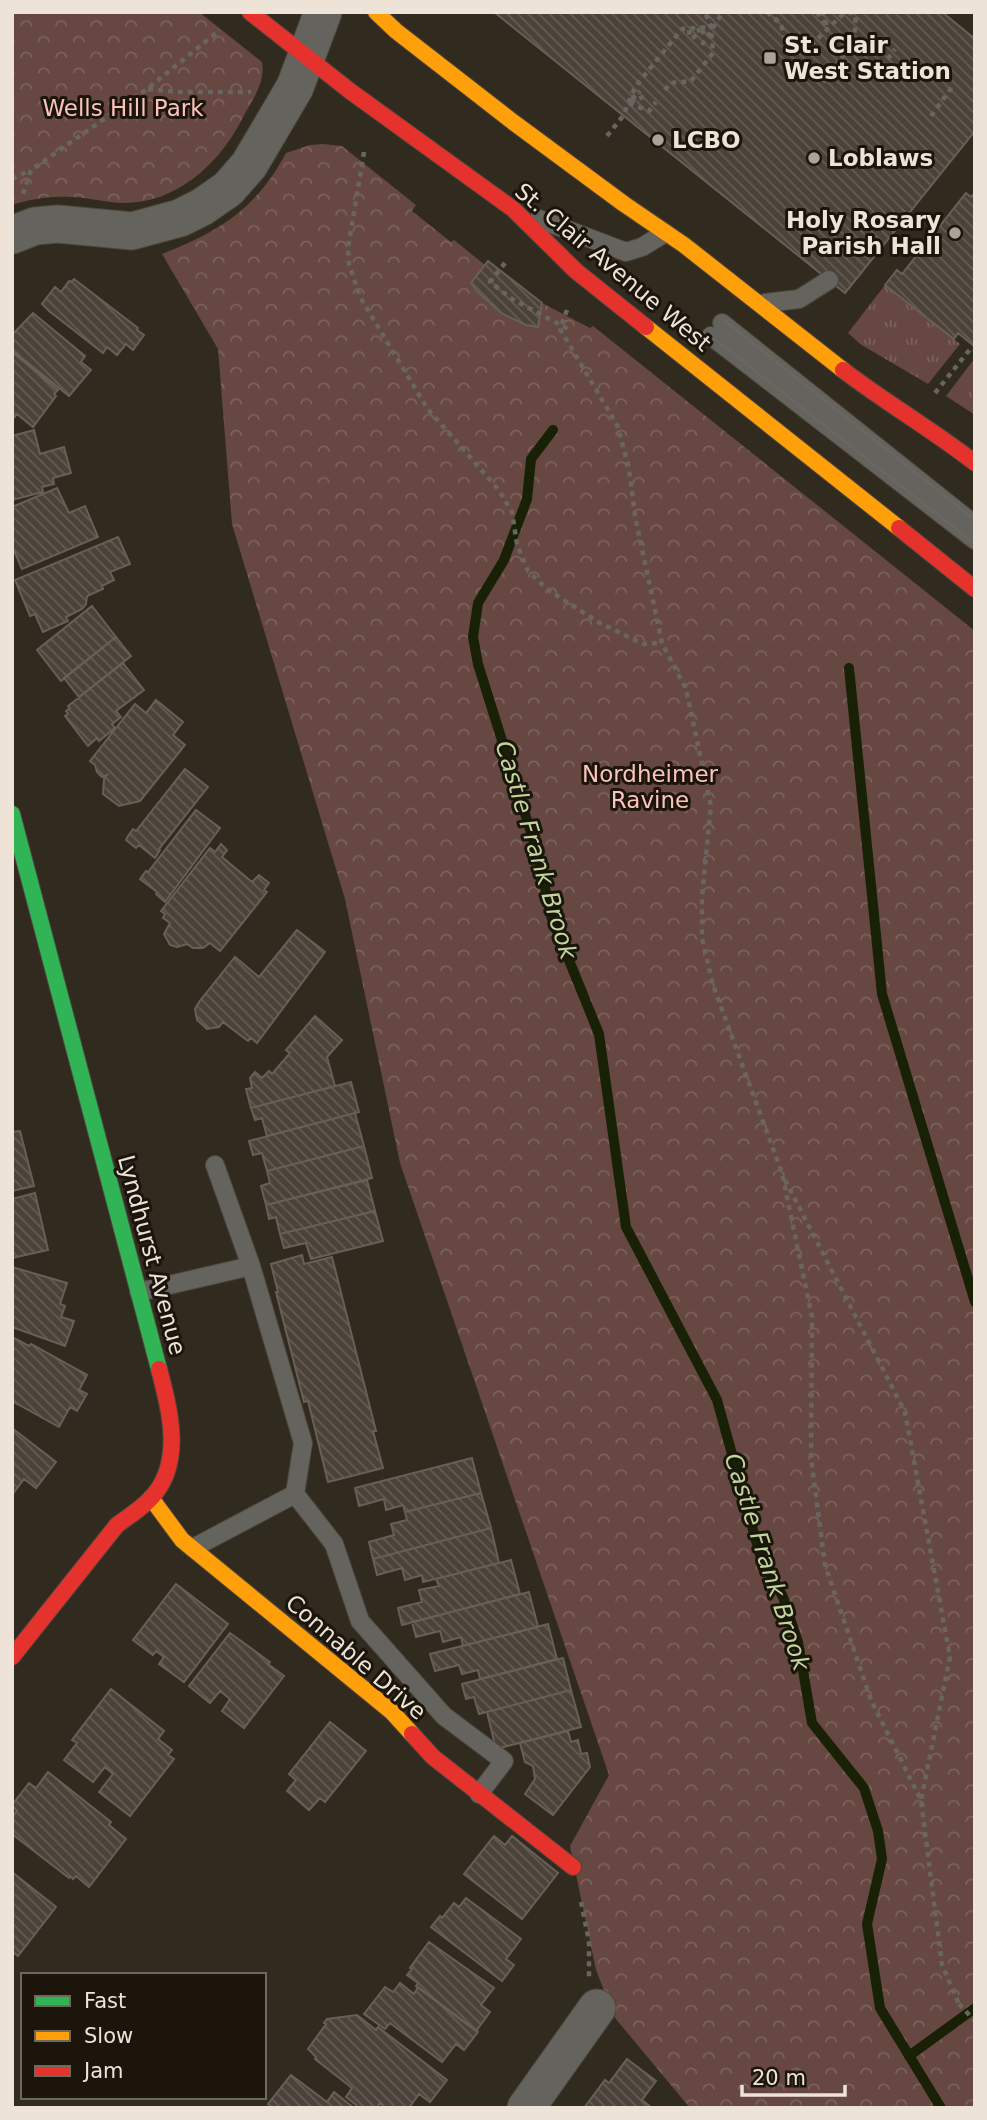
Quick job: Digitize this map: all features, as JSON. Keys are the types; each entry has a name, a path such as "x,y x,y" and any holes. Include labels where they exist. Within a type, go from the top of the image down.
{"main road":[{"name":"St. Clair Avenue West","path":"250,12 351,91 513,209 576,271 975,589"},
{"path":"376,12 396,31 513,122 760,303 866,388 947,441 975,463"},
{"name":"Lyndhurst Avenue","path":"12,814 169,1407 172,1459 166,1481 138,1511 117,1525 12,1657"},
{"name":"Connable Drive","path":"151,1498 182,1540 391,1712 433,1757 573,1867"}],"street":[{"path":"12,235 35,226 58,223 132,231 180,218 228,189 249,165 295,87 323,12"},
{"path":"526,2108 597,2008"}],"lane":[{"path":"513,209 626,252 642,247 665,233"},
{"path":"760,303 799,299 829,280"},
{"path":"975,525 717,329 975,540"},
{"path":"215,1165 251,1266 303,1443 295,1494 334,1544 360,1621 444,1716 504,1761 479,1794"},
{"path":"139,1292 251,1266"},
{"path":"193,1548 295,1494"}],"path":[{"path":"665,90 670,83 691,81 713,53 711,27 705,12"},
{"path":"702,45 723,12"},
{"path":"767,12 781,24 788,51 810,46 841,14 855,12 854,42 823,82"},
{"path":"817,12 827,27 823,12"},
{"path":"12,179 31,170 147,89 226,24"},
{"path":"687,33 711,27"},
{"path":"692,38 711,27"},
{"path":"607,136 623,116 635,86 682,29 711,27"},
{"path":"876,75 895,49"},
{"path":"931,116 952,87"},
{"path":"147,89 176,92 262,92"},
{"path":"629,103 640,91"},
{"path":"629,103 646,96"},
{"path":"629,103 649,111 656,102"},
{"path":"364,152 348,248 349,264 360,297 427,408 498,489 512,512 517,544 528,571 548,590 600,623 642,644 662,643"},
{"path":"22,196 31,170"},
{"path":"506,263 491,282 512,299 570,330"},
{"path":"567,310 560,329 617,425 624,446 635,516 662,643 686,690 711,806 702,896 702,938 713,985 782,1173 905,1412 950,1657 921,1800 942,1965 959,2004 974,2020"},
{"path":"934,395 971,348 975,350"},
{"path":"782,1173 812,1317 811,1458 825,1565 871,1700 921,1800"},
{"path":"573,1867 589,1941 588,1972 597,2008"}],"green space":[{"name":"Wells Hill Park","path":"12,12 199,12 262,62 262,78 232,137 208,166 178,189 143,201 124,203 55,197 12,205"},
{"name":"Nordheimer Ravine","path":"310,145 342,146 416,205 412,211 485,265 477,291 497,309 512,319 538,327 542,303 590,328 593,326 975,631 975,2108 690,2108 615,2018 596,1970 570,1846 609,1775 400,1163 345,899 232,524 218,349 162,254 219,227 249,204 286,153"},
{"path":"885,285 960,344 928,384 860,344 848,333"},
{"path":"975,358 975,415 946,396"}],"building":[{"name":"Loblaws","path":"494,12 942,12 975,39 975,131 845,293"},
{"name":"Holy Rosary Parish Hall","path":"966,193 971,197 975,193 975,347 958,333 954,339 885,285 897,270 902,274"},
{"path":"488,261 542,303 538,327 526,325 501,313 477,291 471,283"},
{"path":"74,279 144,335 133,350 126,344 117,355 107,347 103,353 42,304 55,287 61,292 69,281"},
{"path":"33,313 85,356 81,362 91,370 69,396 12,350 12,335"},
{"path":"12,352 58,390 33,427 17,414 12,420"},
{"path":"34,430 40,454 64,447 71,473 53,478 54,484 42,487 43,492 12,500 12,436"},
{"path":"57,488 69,513 85,506 98,537 22,569 12,546 12,507"},
{"path":"118,537 130,564 110,572 114,580 102,586 103,589 87,596 86,604 66,617 68,621 43,632 35,614 30,616 15,580"},
{"path":"92,606 116,637 61,681 37,650"},
{"path":"116,637 131,656 79,697 64,678"},
{"path":"123,663 144,690 116,711 121,717 112,724 115,728 88,746 65,716 70,708 68,706"},
{"path":"156,700 183,722 173,735 185,745 140,801 119,806 103,794 104,779 107,775 102,777 90,761 135,704 146,713"},
{"path":"185,769 208,787 159,849 155,858 139,845 136,848 126,840"},
{"path":"196,810 220,828 165,902 140,879"},
{"path":"221,844 227,850 222,857 252,882 259,875 269,883 264,890 267,892 220,951 210,943 203,948 193,948 187,944 177,947 170,945 164,934 170,923 163,918 165,914 161,911 210,848 215,852"},
{"path":"297,930 325,952 257,1043 251,1038 248,1041 223,1022 219,1027 207,1029 197,1020 195,1009 199,1002 235,957 259,977"},
{"path":"315,1016 342,1040 327,1057 335,1086 251,1108 246,1089 252,1088 250,1078 255,1072 262,1078 269,1071 272,1074 290,1053 286,1050"},
{"path":"351,1082 359,1112 267,1136 262,1118 255,1120 251,1108"},
{"path":"355,1113 364,1146 267,1171 262,1153 253,1155 249,1141"},
{"path":"20,1131 34,1186 12,1191 12,1132"},
{"path":"364,1146 372,1178 266,1205 261,1186 270,1183 267,1171"},
{"path":"367,1180 375,1211 280,1234 276,1217 269,1219 266,1205"},
{"path":"35,1193 48,1250 12,1258 12,1199"},
{"path":"375,1211 383,1241 311,1259 306,1243 284,1248 280,1234"},
{"path":"302,1255 304,1264 332,1257 383,1468 328,1482 308,1401 304,1402 271,1264"},
{"path":"12,1267 67,1283 60,1304 65,1306 61,1317 74,1321 65,1346 12,1327"},
{"path":"12,1337 29,1346 31,1344 87,1375 79,1390 87,1394 77,1411 70,1407 59,1427 12,1401"},
{"path":"12,1428 56,1462 36,1488 24,1479 12,1495"},
{"path":"472,1458 481,1493 405,1512 403,1505 386,1510 384,1499 359,1506 355,1488"},
{"path":"481,1493 491,1528 373,1559 369,1542 394,1535 391,1524 407,1520 405,1512"},
{"path":"491,1528 499,1563 423,1582 422,1575 405,1580 402,1568 377,1575 373,1559"},
{"path":"511,1560 520,1594 402,1625 398,1608 422,1602 419,1590 439,1586 436,1579"},
{"path":"176,1584 228,1624 184,1682 159,1664 164,1657 156,1651 153,1655 133,1640"},
{"path":"529,1592 538,1627 463,1646 461,1637 443,1642 440,1631 416,1637 412,1622"},
{"path":"548,1624 557,1659 480,1679 478,1670 462,1674 459,1665 435,1671 430,1654"},
{"path":"230,1633 270,1662 268,1664 284,1676 244,1728 222,1711 230,1699 220,1691 210,1703 189,1686"},
{"path":"563,1658 571,1690 479,1714 474,1697 466,1699 462,1684"},
{"path":"111,1689 164,1731 158,1739 172,1750 168,1755 174,1759 130,1816 99,1792 113,1774 105,1767 93,1782 64,1760 77,1743 72,1740"},
{"path":"571,1690 581,1727 496,1749 487,1712"},
{"path":"330,1722 366,1751 325,1802 320,1798 309,1810 287,1791 296,1780 289,1774"},
{"path":"568,1731 571,1742 578,1740 581,1754 587,1753 590,1767 553,1815 525,1794 535,1779 533,1766 525,1762 520,1743"},
{"path":"48,1772 111,1822 109,1825 126,1839 89,1887 76,1876 69,1878 12,1834 12,1817 17,1811 12,1805 29,1783 36,1788"},
{"path":"494,1836 505,1845 512,1836 558,1873 522,1919 464,1874"},
{"path":"12,1872 56,1907 18,1956 12,1951"},
{"path":"466,1898 521,1939 506,1959 514,1965 502,1981 431,1927 454,1903 459,1907"},
{"path":"429,1942 494,1988 481,2005 490,2012 476,2031 416,1986 418,1983 407,1975"},
{"path":"400,1983 414,1994 418,1987 478,2032 464,2050 456,2044 442,2062 390,2023 385,2029 364,2014 385,1987 393,1992"},
{"path":"357,2015 376,2030 378,2027 447,2080 430,2102 419,2094 409,2108 386,2108 380,2103 377,2108 360,2108 346,2097 352,2088 315,2059 308,2049 327,2019"},
{"path":"627,2059 656,2081 642,2100 652,2108 584,2108 605,2080 609,2083"},
{"path":"291,2075 327,2102 334,2092 354,2108 273,2108 268,2104"}],"waterway":[{"name":"Castle Frank Brook","path":"553,430 531,459 527,499 504,560 478,603 473,637 478,664 538,855 551,916 599,1034 626,1227 717,1400 760,1555 783,1597 798,1642 812,1723 864,1788 878,1831 882,1859 867,1924 880,2008 941,2108"},
{"name":"Castle Frank Brook","path":"849,668 882,994 975,1302"},
{"name":"Castle Frank Brook","path":"909,2056 975,2008"}],"tram line":[{"path":"724,320 975,520"},
{"path":"711,336 975,544"}],"traffic: fast":[{"path":"12,814 159,1369"}],"traffic: slow":[{"path":"376,12 396,31 513,122 684,245 843,370"},
{"path":"646,327 899,528"},
{"path":"151,1498 182,1540 392,1712 412,1734"}],"traffic: jam":[{"path":"250,12 350,91 513,209 576,271 646,327"},
{"path":"843,370 975,463"},
{"path":"899,528 975,589"},
{"path":"12,1657 117,1525 147,1502 161,1484 168,1469 172,1436 159,1369"},
{"path":"412,1734 433,1757 573,1867"}],"place":[{"name":"St. Clair West Station","path":"770,58"},
{"name":"LCBO","path":"658,140"},
{"name":"Loblaws","path":"814,158"},
{"name":"Holy Rosary Parish Hall","path":"955,233"}]}
